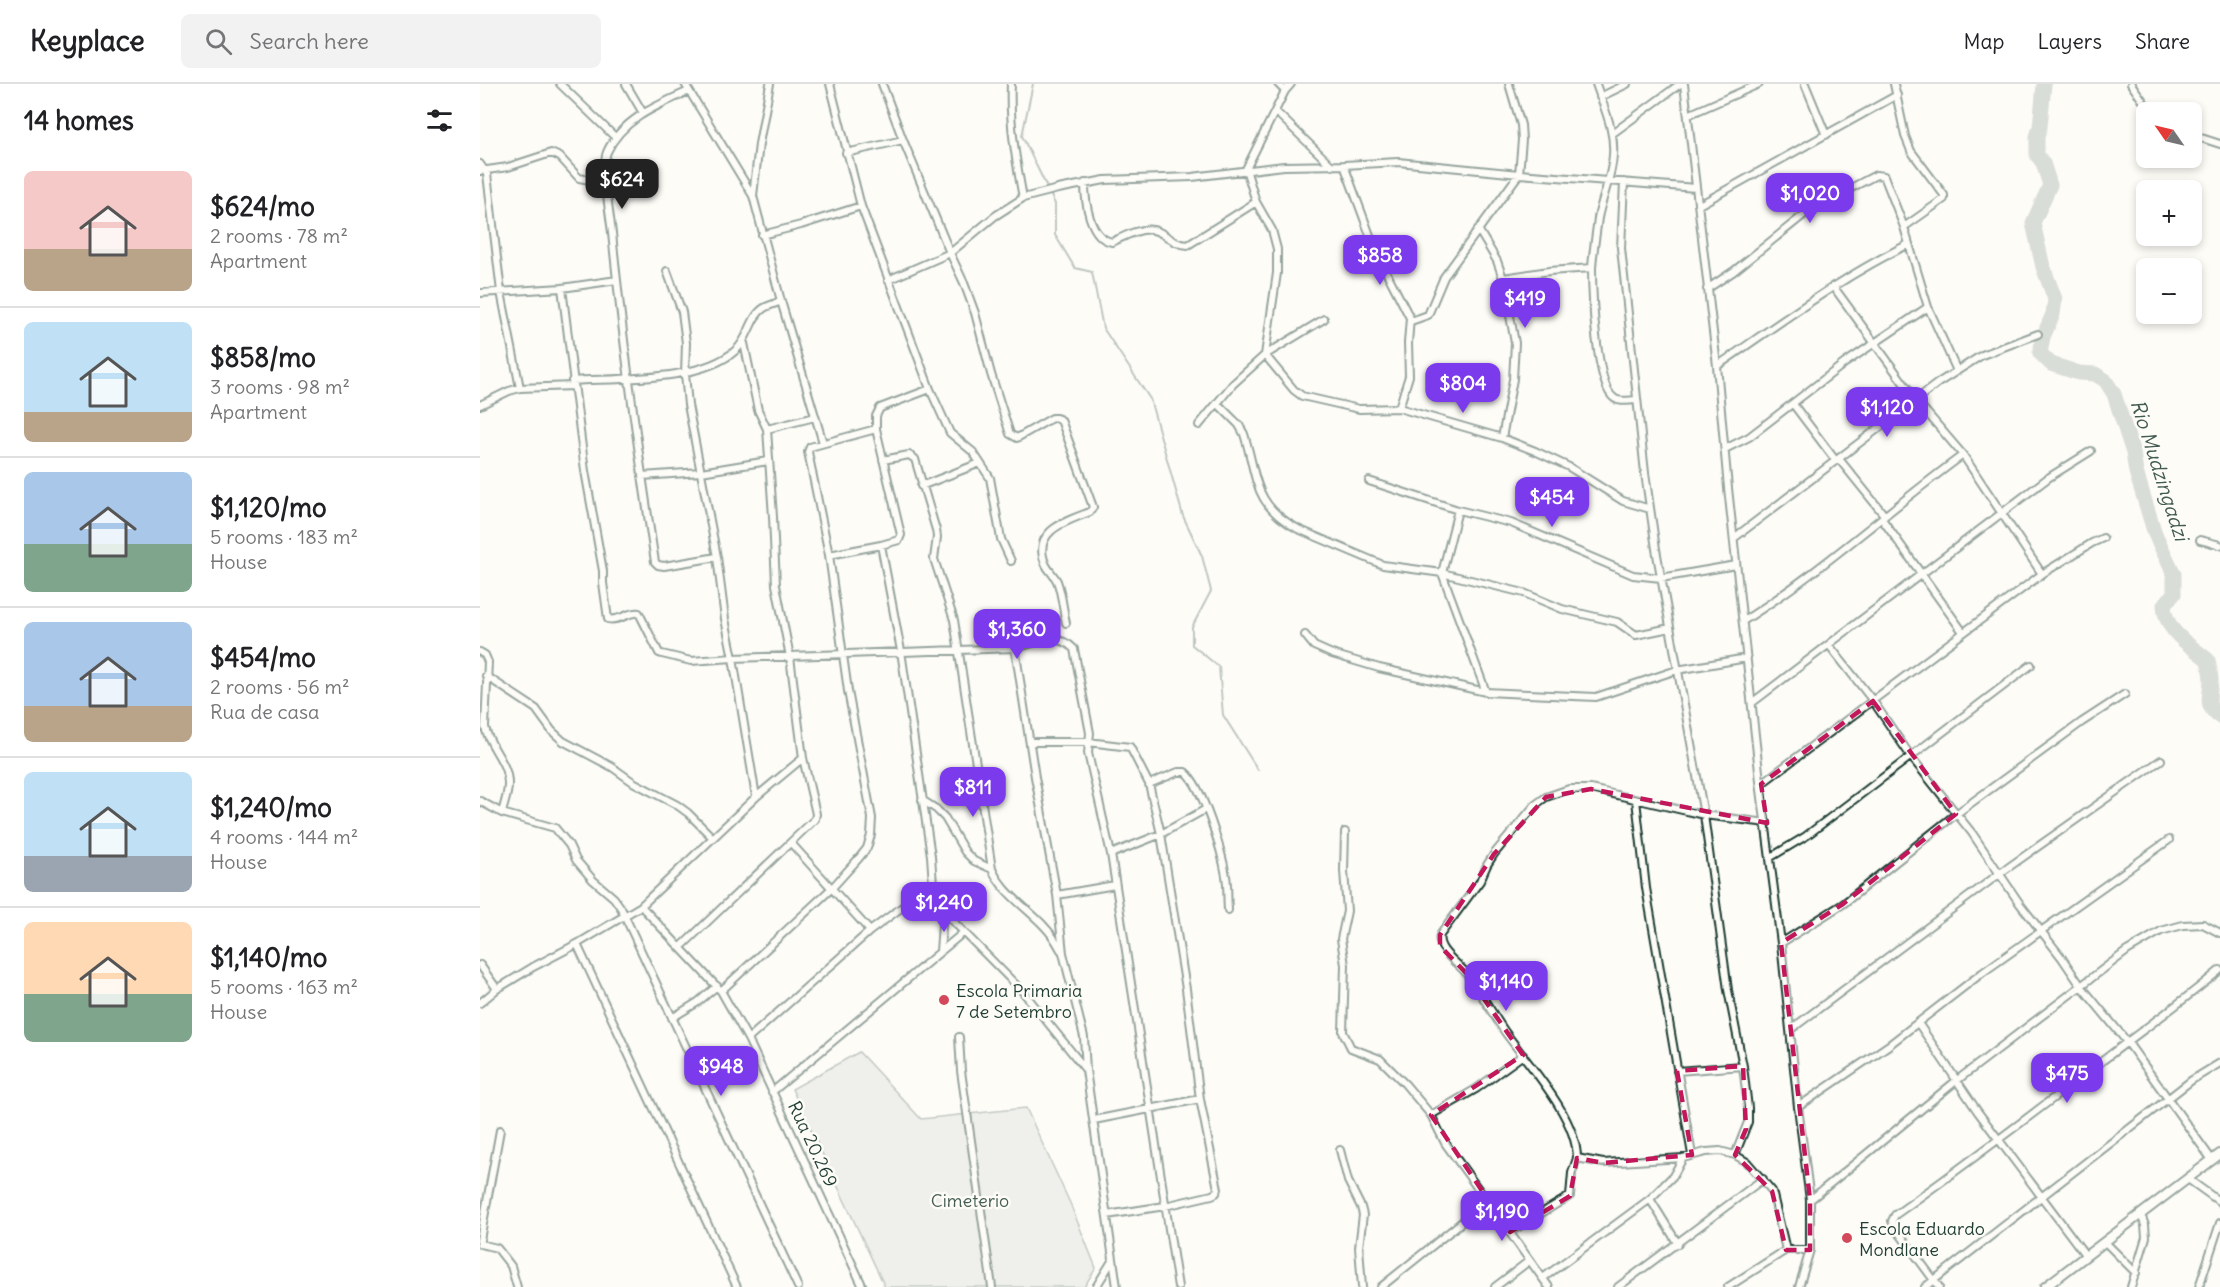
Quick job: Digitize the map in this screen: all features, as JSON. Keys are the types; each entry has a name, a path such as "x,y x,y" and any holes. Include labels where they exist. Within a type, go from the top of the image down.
{"street":[{"path":"560,84 615,137"},
{"path":"626,84 643,113"},
{"path":"685,84 753,196 762,235 823,443"},
{"path":"753,196 759,144 770,84"},
{"path":"830,84 861,206 888,280 930,389 950,433 967,445 981,463 992,484 1001,539 1011,561"},
{"path":"882,84 975,313 1010,434 1017,438 1052,418 1061,420 1093,507 1090,512 1053,528 1042,550 1046,565 1056,580 1066,623"},
{"path":"1011,84 1009,108 1023,198"},
{"path":"1278,84 1285,91"},
{"path":"1291,84 1285,91 1246,170 1256,202 1272,231 1277,249 1277,273 1265,355 1293,390 1302,396 1359,409 1399,408 1502,438 1569,467 1623,501 1650,509"},
{"path":"1411,321 1428,315 1444,277 1519,174 1521,125 1509,84"},
{"path":"1596,84 1613,133 1613,157 1599,217 1592,268 1599,358 1607,391 1612,398 1636,400"},
{"path":"1600,97 1627,84"},
{"path":"1613,133 1682,84 1699,205 1736,564 1810,1200 1810,1250 1799,1287"},
{"path":"1688,116 1759,84"},
{"path":"1805,84 1826,135"},
{"path":"1894,84 1905,136 1911,150 1944,195 1941,203 1904,227"},
{"path":"2131,84 2144,102"},
{"path":"689,91 643,113 615,137 605,159 629,377 655,562 664,566 717,557"},
{"path":"1699,205 1897,95"},
{"path":"1275,111 1332,166"},
{"path":"2202,138 2220,144"},
{"path":"846,153 903,140"},
{"path":"483,170 507,167 550,153 560,157 579,178 607,183"},
{"path":"888,280 950,253 995,216 1023,198 1085,183 1192,177 1246,170 1398,162 1696,188"},
{"path":"480,164 483,170 501,292 520,388"},
{"path":"1344,165 1377,254 1411,321 1408,343 1408,381 1399,408"},
{"path":"1707,289 1734,271 1811,209 1876,175 1884,176 1904,227 1928,307 1957,371"},
{"path":"1624,182 1621,248 1636,400 1650,509 1704,814 1728,990 1743,1066 1748,1122 1735,1155"},
{"path":"1085,183 1085,205 1091,222 1102,237 1112,242 1148,229 1156,230 1175,243 1188,245 1256,202"},
{"path":"762,235 861,206"},
{"path":"1478,229 1497,261 1503,278 1515,343 1502,438"},
{"path":"1717,366 1833,286 1909,244"},
{"path":"1503,278 1549,271 1592,268"},
{"path":"667,271 682,312 686,344 685,374 688,405 717,557 724,619 733,658 756,797"},
{"path":"480,293 562,288 617,280"},
{"path":"1833,286 1916,400 1963,455 2042,574"},
{"path":"562,288 572,383 603,571 608,619 639,613 659,652 691,661 1016,648 1057,638 1068,642 1074,649 1090,733 1088,753 1111,854 1178,1287"},
{"path":"480,405 508,391 520,388 685,374 711,367 744,343 759,313 781,301"},
{"path":"1725,449 1749,437 1875,343 1928,307"},
{"path":"1199,425 1217,403 1265,355 1324,319"},
{"path":"1734,538 1957,371 1982,355 2038,334"},
{"path":"681,947 811,825 816,814 803,758 790,657 776,585 767,429 758,410 744,343"},
{"path":"829,555 899,540 901,535 876,429 876,416 880,408 930,389"},
{"path":"1217,403 1239,425 1244,434 1258,491 1266,505 1285,522 1383,565 1442,573 1524,593 1562,609 1617,622 1636,635 1670,628"},
{"path":"1793,404 1883,518 1963,632"},
{"path":"767,429 815,417"},
{"path":"672,1018 719,988 832,888 867,848 871,835 872,818 850,702 829,555 808,452 810,447 876,429"},
{"path":"1753,702 2048,478 2091,452"},
{"path":"1743,621 1790,590 1963,455"},
{"path":"883,460 912,457 915,459 921,486 936,530 934,559 954,620 992,869 1006,890 1047,928 1063,953"},
{"path":"642,476 701,472 768,461"},
{"path":"921,486 981,463"},
{"path":"1369,481 1458,510 1511,523 1633,575 1661,578 1736,564"},
{"path":"1458,510 1442,573 1486,692"},
{"path":"1761,784 2042,574 2103,538"},
{"path":"2200,540 2220,545"},
{"path":"881,544 901,651 931,856 933,884 943,911 943,931 939,952"},
{"path":"1305,635 1314,646 1332,654 1379,668 1486,692 1596,697 1677,670 1748,658"},
{"path":"1829,645 1873,701 1912,758 1972,833 2081,986 2128,1044 2212,1160"},
{"path":"1016,648 1057,895 1063,953 1084,1037 1086,1070 1117,1287"},
{"path":"480,652 487,658 485,727 487,737 503,765 509,786 502,813"},
{"path":"1771,857 1806,836 1912,758 2031,665"},
{"path":"486,676 536,709 552,731 563,741 677,805 712,837"},
{"path":"1781,943 1843,904 1956,814 2082,722 2125,694"},
{"path":"1030,742 1088,742 1130,747 1149,784 1161,834 1186,989 1200,1099 1218,1189 1212,1195 1165,1206 1107,1215"},
{"path":"480,1003 497,989 641,906 712,837 803,758"},
{"path":"1790,1030 2000,874 2161,760"},
{"path":"1149,784 1178,772 1185,772 1197,788 1223,860 1227,879 1228,910"},
{"path":"1510,1233 1570,1196 1572,1173 1577,1158 1575,1138 1566,1119 1466,973 1440,946 1438,940 1440,935 1480,881 1494,854 1540,800 1569,789 1582,788 1704,814 1767,823"},
{"path":"922,800 945,818 969,857 992,869"},
{"path":"1636,800 1646,888 1692,1155"},
{"path":"480,801 502,813 555,828 569,845 576,860 593,880 614,898 627,916 672,1018 798,1287"},
{"path":"1111,854 1161,834 1206,809"},
{"path":"1345,832 1344,871 1347,902 1341,939 1345,965 1343,1032 1350,1048 1380,1059 1431,1115 1445,1143 1549,1287"},
{"path":"1798,1107 1918,1023 1982,973 2169,840"},
{"path":"791,843 870,931"},
{"path":"748,1039 870,931 933,884"},
{"path":"1057,895 1115,885"},
{"name":"Rua 20.269","path":"641,906 719,988 748,1039 863,1287"},
{"path":"943,911 1024,993 1086,1070"},
{"path":"1810,1200 1956,1081 2127,951 2161,931 2183,925 2203,924 2220,933"},
{"path":"772,1092 964,932"},
{"path":"577,944 737,1287"},
{"path":"480,965 497,989"},
{"path":"1939,1287 1894,1226 1892,1221 1895,1215 1999,1141 2099,1063 2128,1044 2220,970"},
{"path":"1918,1023 1999,1141 2086,1256"},
{"path":"959,1037 961,1071 992,1287"},
{"path":"1431,1115 1476,1089 1523,1055"},
{"path":"1924,1287 2169,1099 2220,1063"},
{"path":"1677,1071 1743,1066"},
{"path":"1094,1120 1200,1099"},
{"path":"500,1130 480,1242 497,1248 511,1266 517,1287"},
{"path":"1340,1150 1348,1181 1362,1207 1359,1247 1362,1287"},
{"path":"1577,1158 1603,1162 1683,1158 1720,1151 1735,1155 1747,1162 1772,1191 1786,1250"},
{"path":"2045,1287 2220,1154"},
{"path":"1542,1278 1650,1199 1673,1176 1683,1158"},
{"path":"1618,1287 1763,1179"},
{"path":"2188,1179 2220,1202"},
{"path":"1650,1199 1678,1244"},
{"path":"1381,1287 1488,1201"},
{"path":"2131,1287 2146,1237 2141,1215"},
{"path":"2199,1287 2220,1222"},
{"path":"2105,1242 2136,1273"},
{"path":"1728,1287 1786,1250 1810,1250"},
{"path":"1096,1287 1112,1261"},
{"path":"1495,1287 1529,1261"}],"highlighted area":[{"path":"1873,701 1956,814 1843,904 1781,943 1810,1200 1810,1250 1786,1250 1772,1191 1735,1155 1746,1129 1743,1066 1677,1071 1692,1155 1603,1163 1577,1158 1570,1196 1510,1232 1431,1115 1523,1055 1466,973 1440,946 1440,935 1494,854 1546,797 1591,789 1767,823 1761,784"}],"green space":[{"name":"Cimeterio","path":"859,1052 921,1119 1026,1108 1070,1203 1096,1268 1084,1287 885,1287 792,1089"}],"waterway":[{"path":"1033,84 1022,136 1055,204 1055,235 1075,268 1092,272 1103,328 1150,399 1183,516 1202,556 1211,591 1192,627 1192,645 1219,667 1223,715 1258,770"},
{"name":"Rio Mudzingadzi","path":"2044,84 2037,155 2043,163 2050,185 2033,223 2043,267 2055,299 2053,314 2043,337 2040,353 2051,364 2079,373 2095,374 2105,380 2114,394 2155,534 2174,574 2174,594 2164,605 2165,614 2180,637 2208,660 2211,678 2210,705 2220,717"}],"place":[{"name":"Escola Primaria 7 de Setembro","path":"944,1000"},
{"name":"Escola Eduardo Mondlane","path":"1847,1238"}]}
